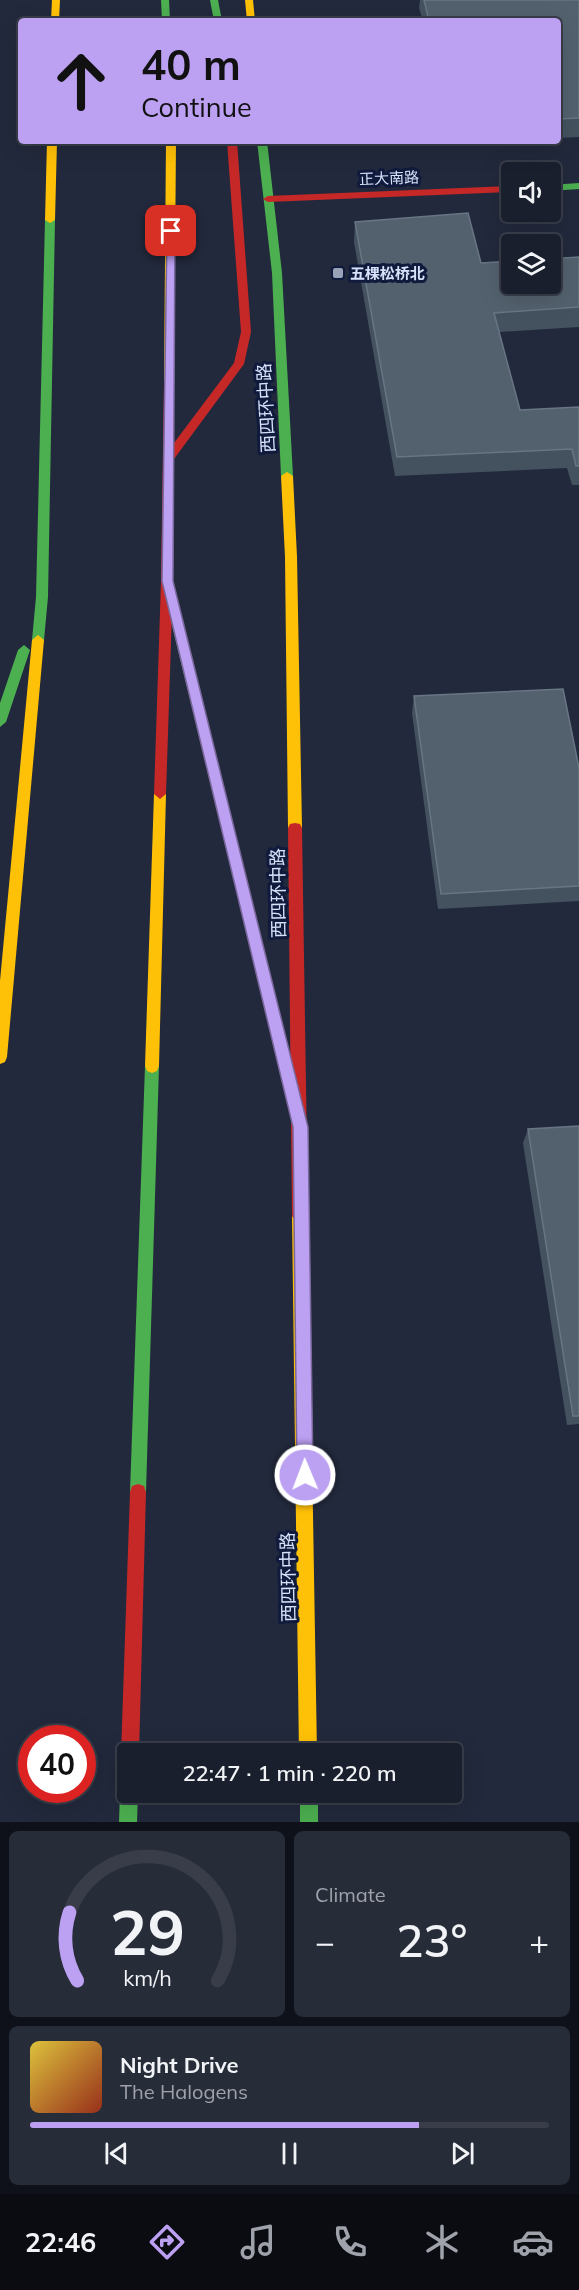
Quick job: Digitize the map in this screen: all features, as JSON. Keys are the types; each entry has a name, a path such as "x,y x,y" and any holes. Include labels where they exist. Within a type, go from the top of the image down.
{"main road":[{"path":"55,18 56,0"},
{"path":"165,0 166,18"},
{"path":"214,0 217,18"},
{"path":"249,0 251,18"},
{"path":"0,1057 42,597 52,144"},
{"path":"130,1743 167,581 171,144"},
{"path":"169,457 239,364 246,332 232,144"},
{"name":"西四环中路","path":"262,144 279,314 291,557 309,1743"},
{"path":"561,187 579,186"},
{"name":"正大南路","path":"268,199 501,189"},
{"path":"167,581 300,1127"},
{"path":"0,722 42,597"},
{"path":"128,1822 129,1803"},
{"path":"309,1803 309,1822"}],"building":[{"path":"424,0 579,0 579,118 561,119 561,18 428,18"},
{"path":"468,213 481,263 501,262 501,294 561,294 561,258 579,257 579,307 494,313 520,410 579,407 579,466 576,466 572,449 397,457 355,222"},
{"path":"563,689 579,768 579,886 441,894 414,696"},
{"path":"579,1126 579,1416 573,1416 528,1129"}],"traffic: fast":[{"path":"165,0 166,18"},
{"path":"214,0 217,18"},
{"path":"262,144 277,273 287,476"},
{"path":"561,187 579,186"},
{"path":"38,640 42,597 50,220"},
{"path":"177,621 301,1127"},
{"path":"0,722 24,650"},
{"path":"138,1492 152,1066"},
{"path":"128,1822 129,1803"},
{"path":"309,1803 309,1822"}],"traffic: slow":[{"path":"55,18 56,0"},
{"path":"249,0 251,18"},
{"path":"50,220 52,144"},
{"path":"169,382 171,144"},
{"path":"287,476 291,557 295,828"},
{"path":"0,1057 38,640"},
{"path":"152,1066 160,794"},
{"path":"300,1216 308,1743"}],"traffic: jam":[{"path":"169,457 239,364 246,332 232,144"},
{"path":"268,199 501,189"},
{"path":"160,794 167,581 169,382"},
{"path":"295,828 300,1216"},
{"path":"130,1743 138,1492"}],"place":[{"name":"五棵松桥北","path":"338,273"}],"route":[{"path":"171,231 167,581 300,1127 305,1475"}]}
